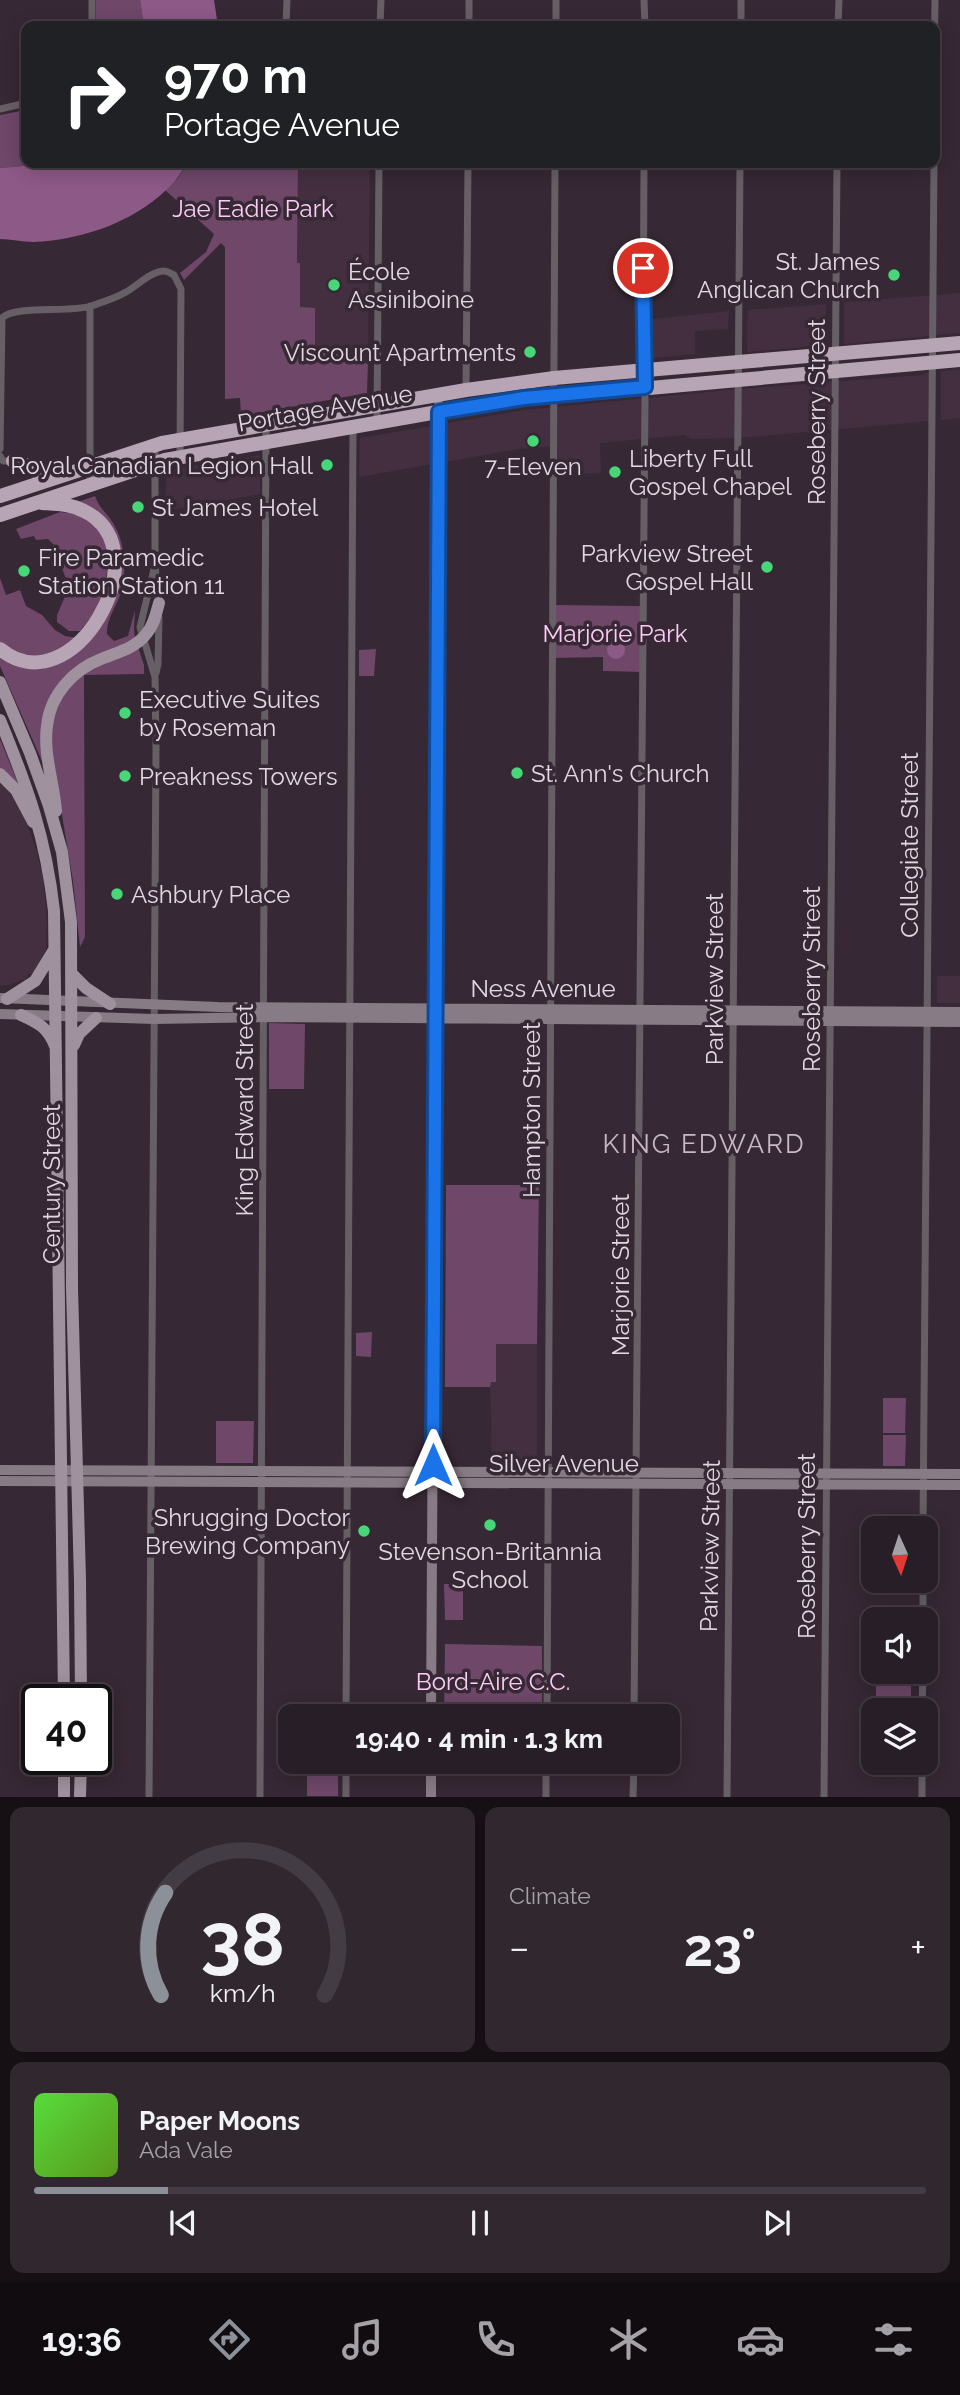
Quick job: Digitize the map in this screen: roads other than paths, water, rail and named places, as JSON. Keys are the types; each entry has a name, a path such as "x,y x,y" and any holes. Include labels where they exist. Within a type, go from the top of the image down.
{"highway":[{"name":"Portage Avenue","path":"0,496 155,444 466,390 554,378 960,343"},
{"name":"Portage Avenue","path":"0,515 180,456 494,402 960,360"},
{"path":"6,458 32,467 46,481"},
{"path":"6,458 20,474 18,490"},
{"path":"0,649 14,659 30,662 47,660 64,653 94,627 110,594 114,574 113,551 108,535 99,522 76,507 37,503"}],"main road":[{"path":"58,836 46,736 52,706 61,689 77,672 97,660 129,648 142,639 153,622 159,603"},
{"name":"Century Street","path":"0,682 30,753 58,836 69,890 73,975 72,1288 81,1684"},
{"name":"Century Street","path":"0,720 25,780 43,841 50,877 56,947 64,1684"},
{"path":"0,774 16,790 43,841"},
{"path":"3,999 35,981 56,947"},
{"path":"73,975 86,988 110,1004"},
{"path":"21,1016 42,1025 50,1033 57,1052"},
{"path":"73,1048 79,1034 96,1018"},
{"path":"64,1775 64,1797"},
{"path":"80,1775 80,1797"}],"street":[{"path":"92,0 92,21"},
{"path":"286,0 286,21"},
{"path":"380,21 381,0"},
{"path":"469,0 469,21"},
{"path":"556,0 556,21"},
{"path":"645,0 645,21"},
{"path":"741,0 741,21"},
{"path":"838,21 839,0"},
{"path":"935,0 935,21"},
{"path":"0,109 21,104"},
{"path":"377,422 379,168"},
{"path":"466,390 468,168"},
{"name":"Hampton Street","path":"547,1704 555,168"},
{"name":"Marjorie Street","path":"634,1704 645,387 644,168"},
{"name":"Parkview Street","path":"727,1797 740,168"},
{"name":"Roseberry Street","path":"824,1797 837,168"},
{"name":"Collegiate Street","path":"923,1516 934,168"},
{"path":"0,449 2,318 15,311 58,311 90,306 125,293 160,272 170,272 178,279 181,289 180,456"},
{"path":"90,306 90,484"},
{"path":"431,1704 439,395"},
{"name":"King Edward Street","path":"260,1797 266,425"},
{"path":"346,1704 353,426"},
{"path":"149,1797 155,677 158,664 159,603 155,565 155,444"},
{"path":"155,565 140,620 142,639 155,677"},
{"name":"Ness Avenue","path":"3,999 264,1012 928,1017 960,1022"},
{"name":"Ness Avenue","path":"0,1014 154,1019 264,1012"},
{"name":"Ness Avenue","path":"928,1017 960,1012"},
{"name":"Silver Avenue","path":"0,1470 61,1476"},
{"name":"Silver Avenue","path":"0,1481 151,1471 348,1478 924,1479 960,1474"},
{"name":"Silver Avenue","path":"77,1476 151,1483 261,1477"},
{"name":"Silver Avenue","path":"924,1479 960,1485"},
{"path":"346,1774 346,1797"},
{"path":"431,1774 431,1797"},
{"path":"546,1797 547,1774"},
{"path":"633,1797 634,1774"},
{"path":"922,1775 922,1797"}],"place":[{"name":"St. James Anglican Church","path":"894,275"},
{"name":"École Assiniboine","path":"334,285"},
{"name":"Viscount Apartments","path":"530,352"},
{"name":"7-Eleven","path":"533,441"},
{"name":"Royal Canadian Legion Hall","path":"327,465"},
{"name":"Liberty Full Gospel Chapel","path":"615,472"},
{"name":"St James Hotel","path":"138,507"},
{"name":"Parkview Street Gospel Hall","path":"767,567"},
{"name":"Fire Paramedic Station Station 11","path":"24,571"},
{"name":"Executive Suites by Roseman","path":"125,713"},
{"name":"St. Ann's Church","path":"517,773"},
{"name":"Preakness Towers","path":"125,776"},
{"name":"Ashbury Place","path":"117,894"},
{"name":"Stevenson-Britannia School","path":"490,1525"},
{"name":"Shrugging Doctor Brewing Company","path":"364,1531"}],"district":[{"name":"KING EDWARD","path":"704,1144"}],"park label":[{"name":"Jae Eadie Park","path":"253,208"},
{"name":"Marjorie Park","path":"615,633"},
{"name":"Bord-Aire C.C.","path":"493,1681"}]}
